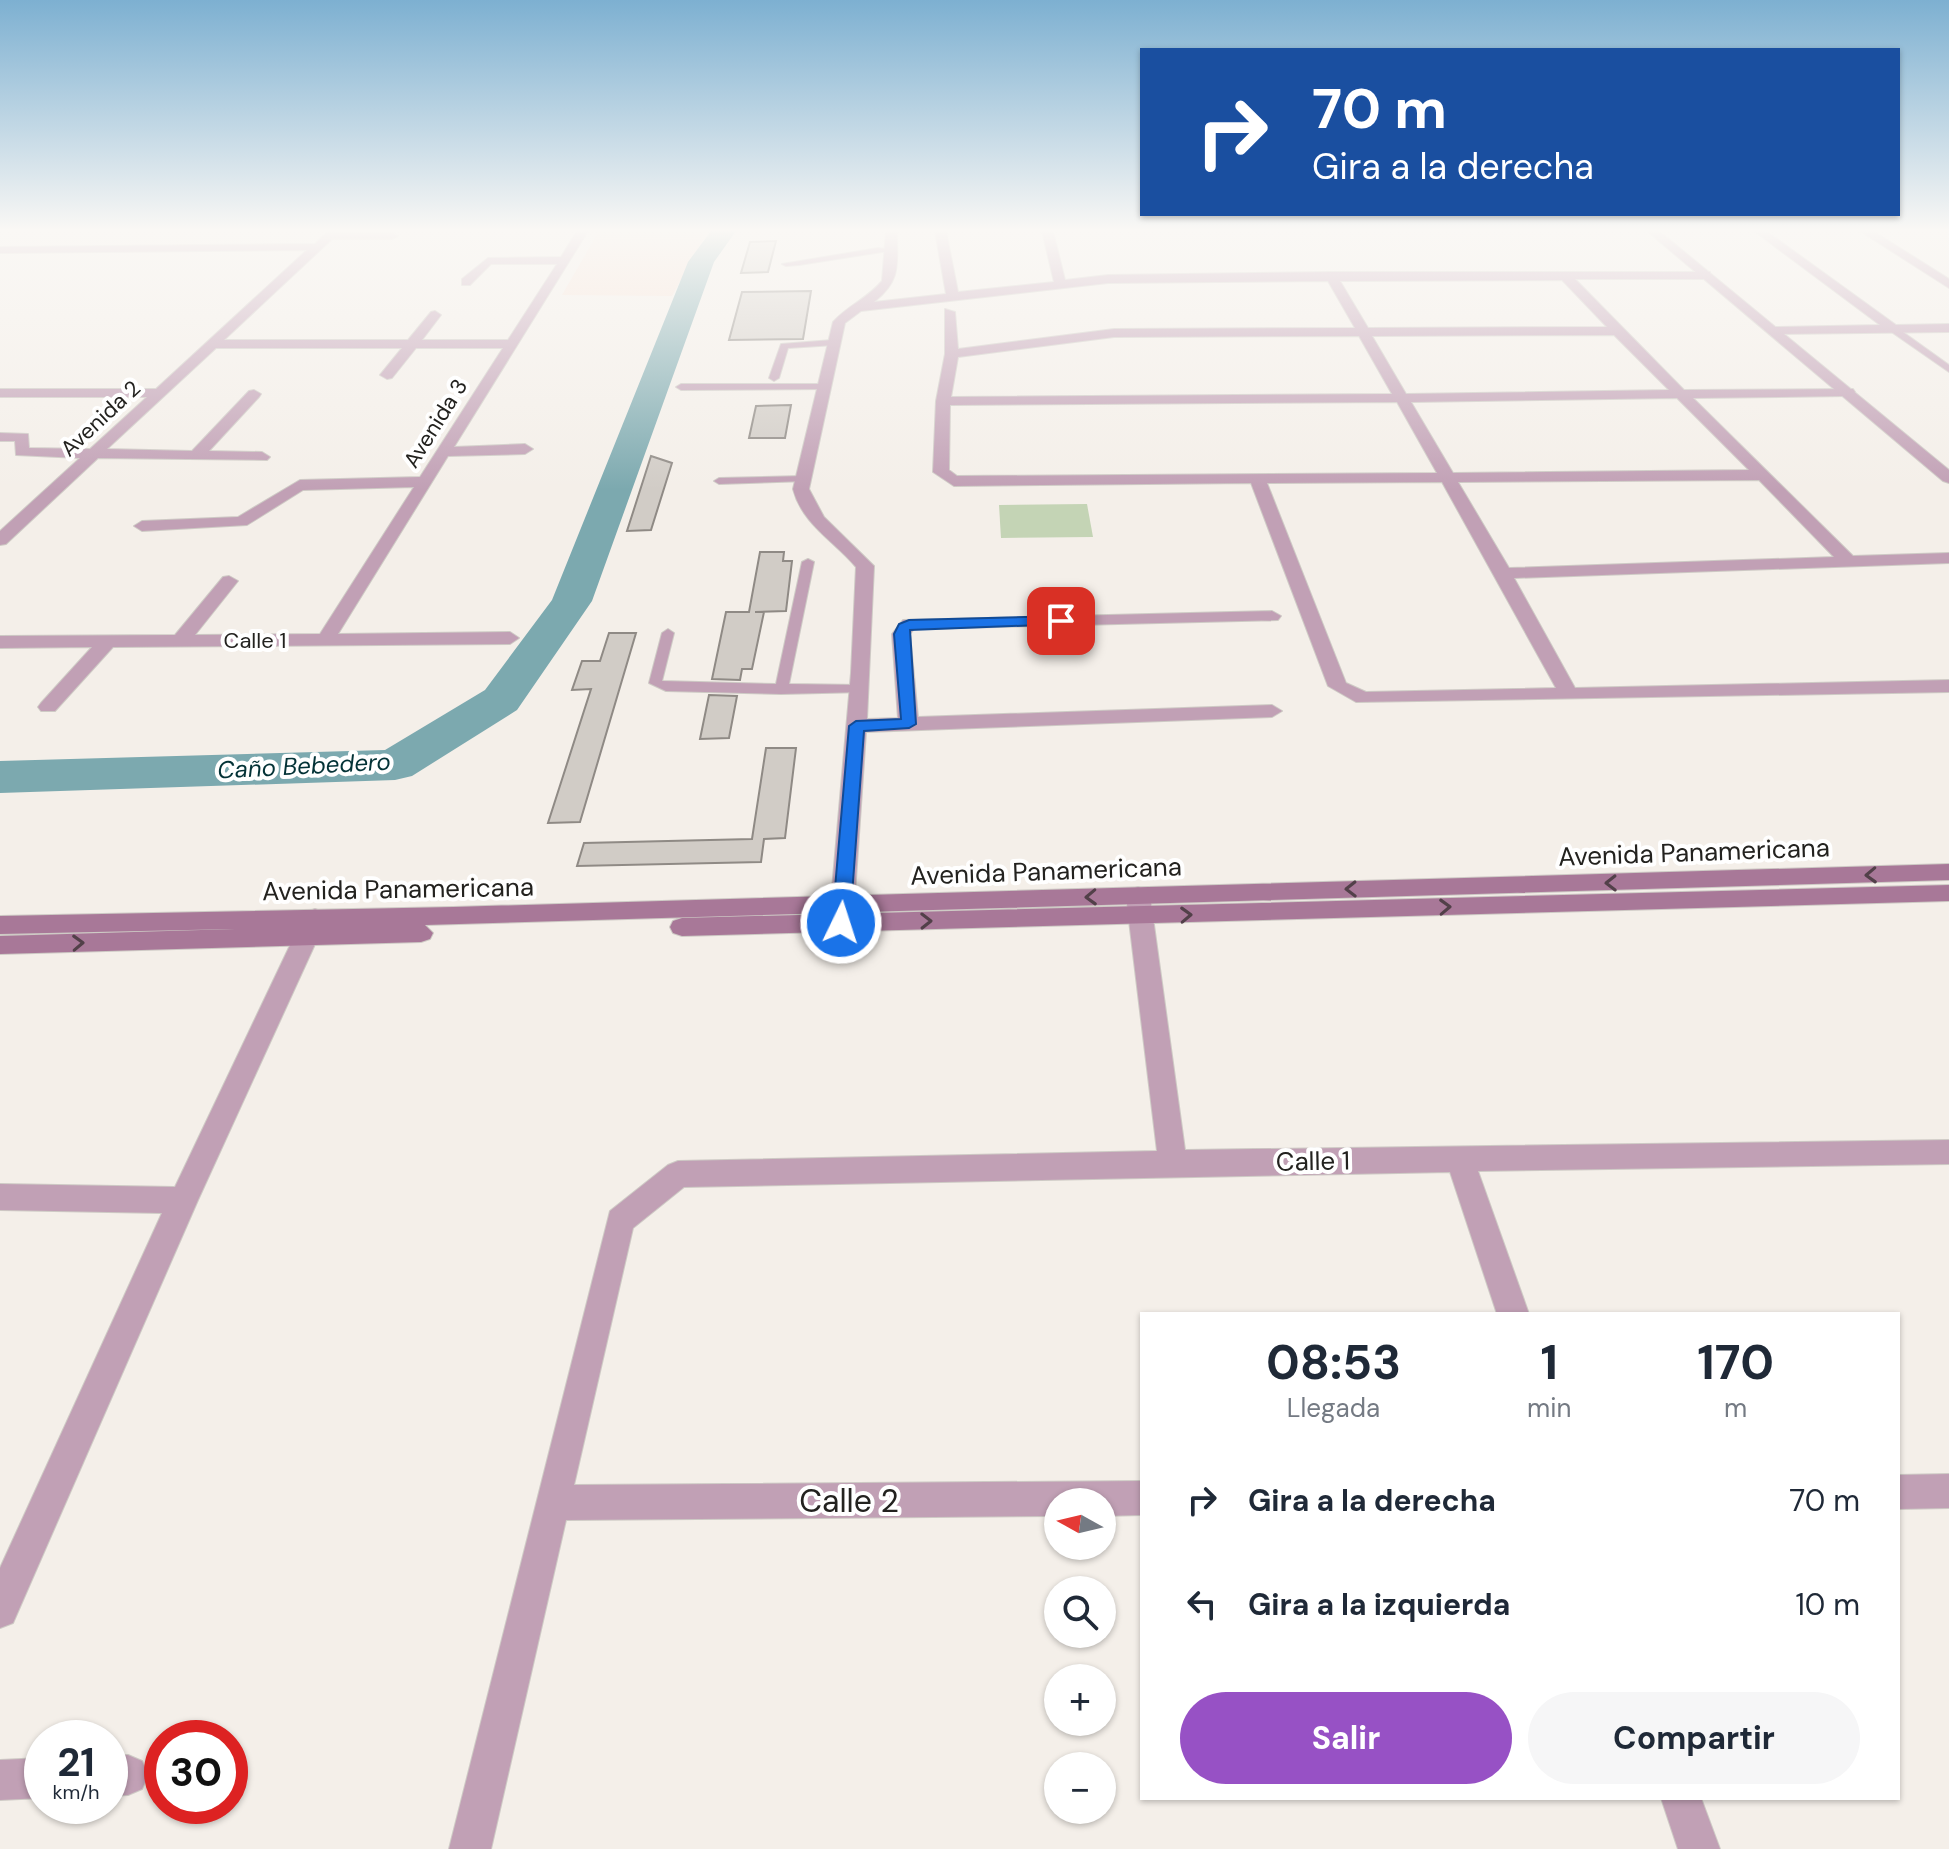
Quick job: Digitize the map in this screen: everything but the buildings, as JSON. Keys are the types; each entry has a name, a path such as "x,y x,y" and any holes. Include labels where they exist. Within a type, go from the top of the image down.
{"main road":[{"name":"Avenida Panamericana","path":"1138,906 1949,872"},
{"name":"Avenida Panamericana","path":"0,925 310,927 1138,906 1949,893"},
{"name":"Avenida Panamericana","path":"0,945 310,927"}],"street":[{"name":"Avenida 2","path":"0,540 243,317"},
{"path":"387,375 433,317"},
{"name":"Avenida 3","path":"325,640 527,317"},
{"path":"841,914 859,689 865,566 850,548 810,514 802,500 803,479 832,343 844,317"},
{"path":"949,317 952,354 943,401 941,472 954,481 1765,475"},
{"path":"1354,317 1503,573 1569,694"},
{"path":"1603,317 1849,562"},
{"path":"1758,317 1949,478"},
{"path":"1877,317 1893,329"},
{"path":"1775,331 1949,328"},
{"path":"952,354 1114,333 1616,331"},
{"path":"215,344 510,344"},
{"path":"943,401 1848,392"},
{"path":"0,393 159,393"},
{"path":"196,456 254,394"},
{"path":"0,437 23,437 21,452 262,457"},
{"path":"443,452 525,449"},
{"path":"1258,481 1338,686 1363,698 1949,686"},
{"path":"142,526 241,522 254,517 300,485 424,482"},
{"path":"1503,573 1949,558"},
{"path":"180,641 229,581"},
{"path":"909,724 901,634 909,624 1272,616"},
{"name":"Calle 1","path":"0,642 510,638"},
{"path":"48,707 108,641"},
{"path":"856,726 1272,711"},
{"path":"1138,906 1173,1163"},
{"path":"0,1610 183,1200 310,927"},
{"name":"Calle 1","path":"555,1503 620,1221 678,1174 1173,1163 1949,1152"},
{"path":"1460,1159 1512,1312"},
{"path":"0,1197 183,1200"},
{"path":"1900,1492 1949,1491"},
{"name":"Calle 2","path":"555,1503 1140,1498"},
{"path":"470,1849 555,1503"},
{"path":"0,1780 24,1779"},
{"path":"1682,1800 1699,1849"}],"lane":[{"path":"1893,329 1949,369"},
{"path":"774,378 784,346 832,343"},
{"path":"681,387 823,387"},
{"path":"719,481 803,479"},
{"path":"781,690 808,562"},
{"path":"668,633 655,683 666,687 859,689"}],"green space":[{"path":"1087,504 1093,537 1001,538 999,505"}],"waterway":[{"name":"Caño Bebedero","path":"0,777 395,765 501,700 572,601 680,317"}],"route":[{"path":"841,923 856,726 909,724 901,634 904,627 909,624 1061,621"}]}
